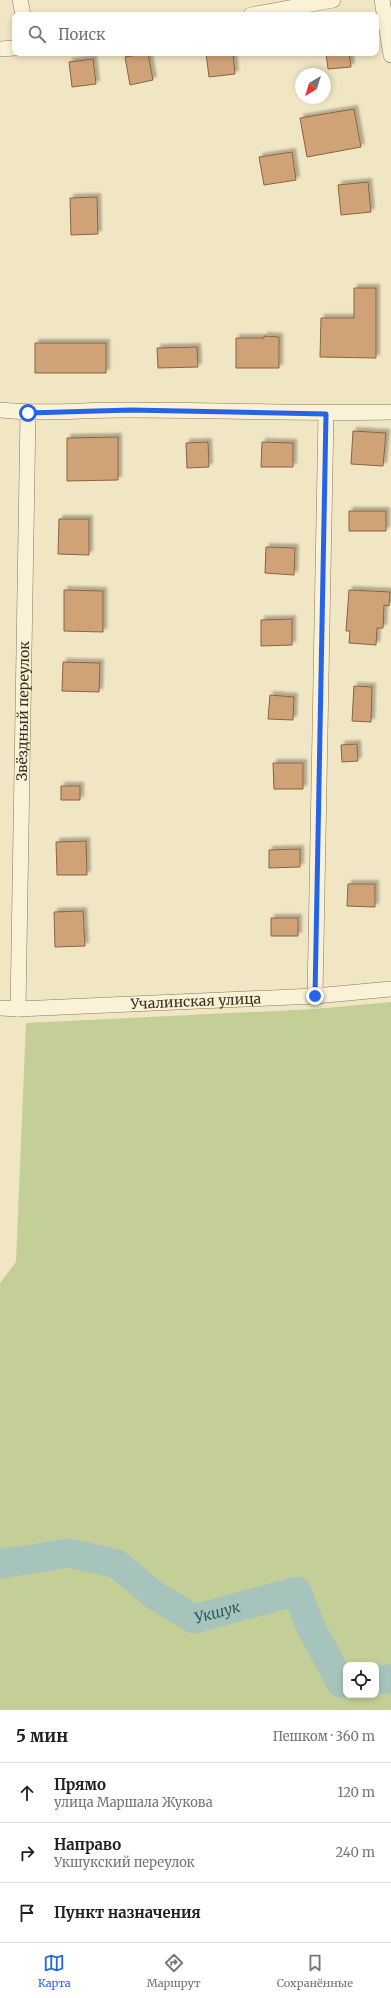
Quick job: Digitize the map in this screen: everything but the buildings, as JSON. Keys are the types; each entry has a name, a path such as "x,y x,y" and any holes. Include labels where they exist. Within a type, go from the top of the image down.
{"street":[{"path":"20,0 22,12"},
{"path":"267,12 333,0"},
{"path":"382,0 391,55"},
{"path":"0,49 12,48"},
{"path":"0,410 28,413 131,410 326,414 391,412"},
{"name":"Звёздный переулок","path":"18,1009 28,413"},
{"path":"315,996 326,414"},
{"name":"Учалинская улица","path":"0,1008 18,1009 315,996 391,989"}],"green space":[{"path":"391,1002 391,1710 0,1710 0,1283 16,1262 26,1023 315,1009"}],"waterway":[{"name":"Укшук","path":"0,1564 69,1553 117,1564 154,1595 194,1619 297,1591 310,1626 341,1683 343,1683"},
{"name":"Укшук","path":"379,1680 391,1679"}],"route":[{"path":"28,413 131,410 326,414 315,996"}]}
